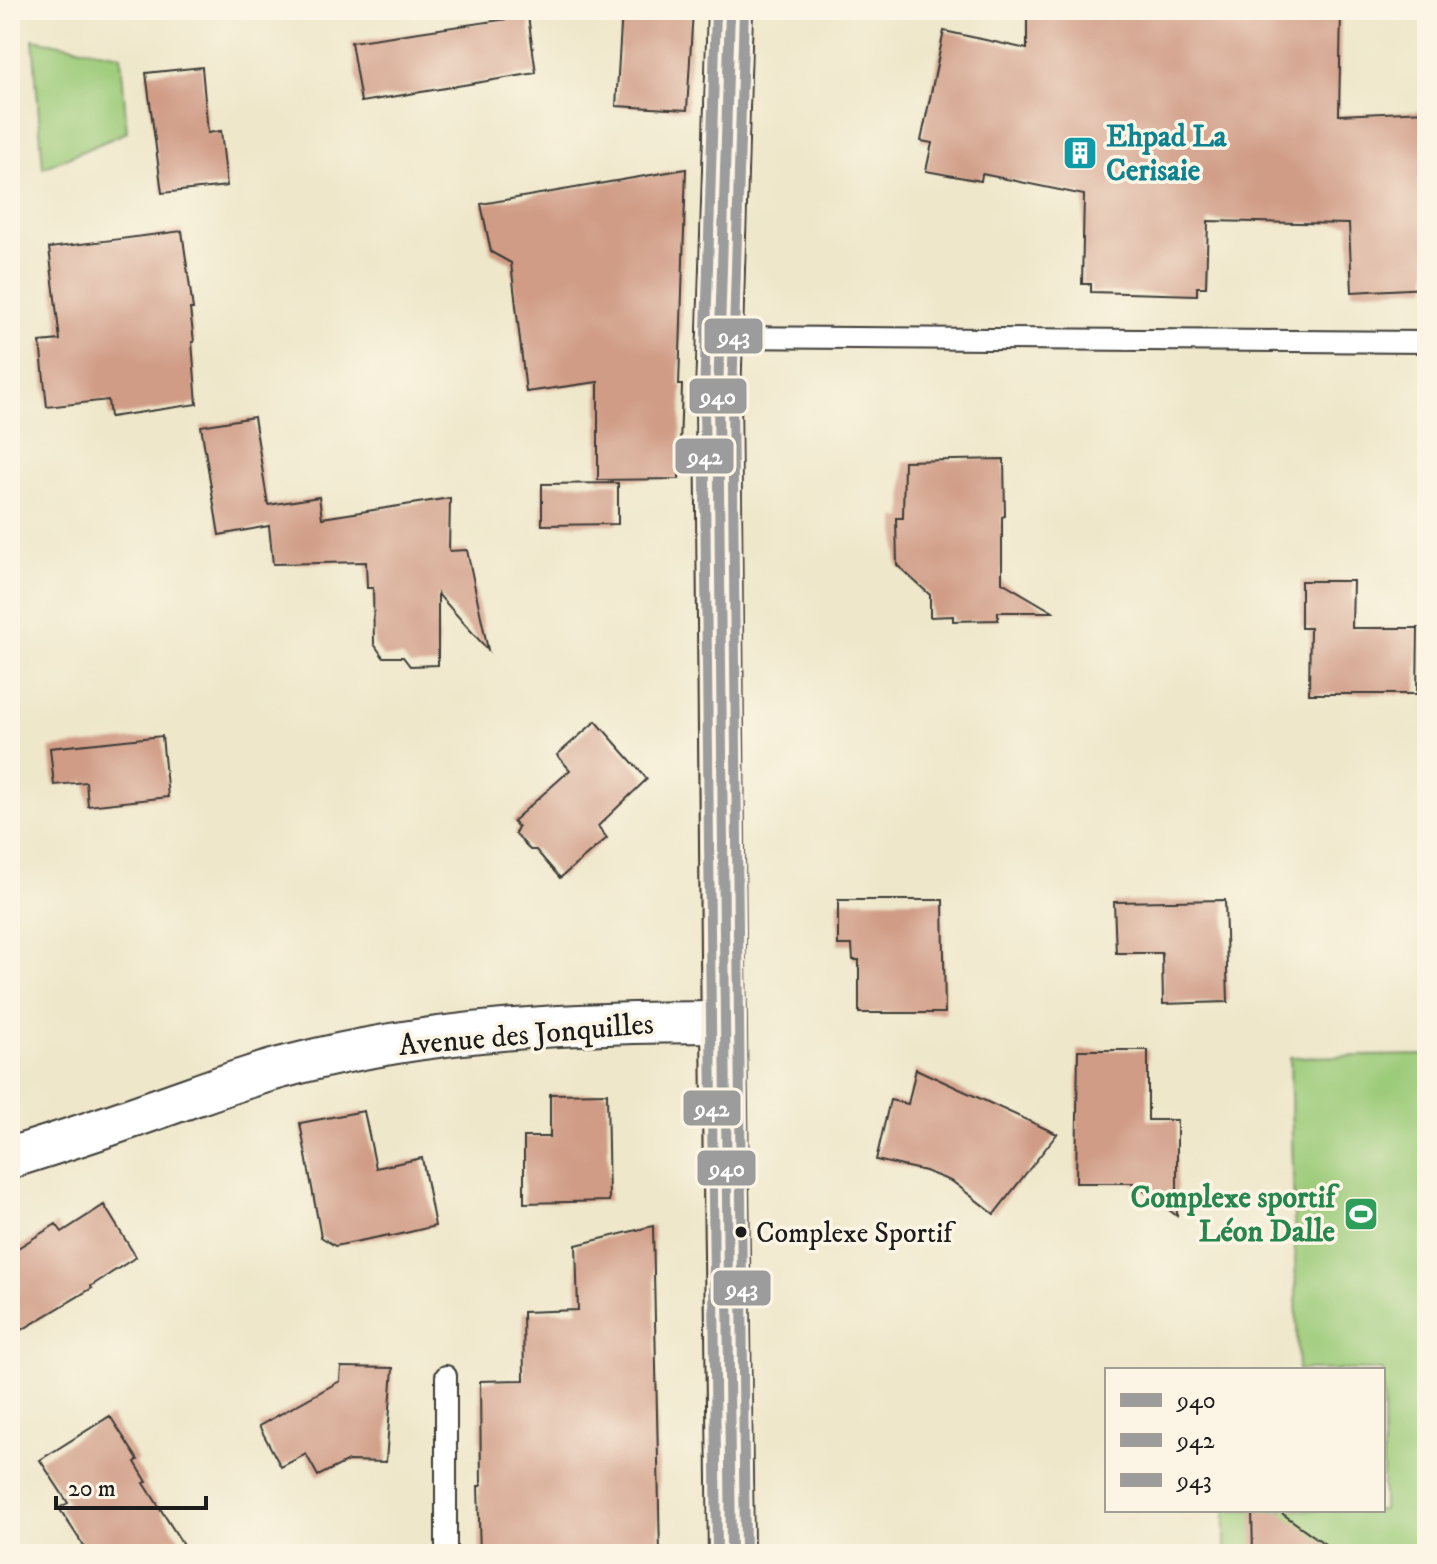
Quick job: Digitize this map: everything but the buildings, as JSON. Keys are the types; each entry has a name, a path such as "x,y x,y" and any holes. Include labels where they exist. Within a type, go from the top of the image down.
{"street":[{"path":"730,10 718,337 731,1554"},
{"name":"Avenue des Jonquilles","path":"10,1158 251,1076 381,1045 542,1026 724,1022"}],"lane":[{"path":"718,337 1427,342"},
{"path":"446,1376 446,1554"}],"green space":[{"path":"33,39 121,55 127,132 43,168"},
{"name":"Complexe sportif Léon Dalle","path":"1427,1055 1427,1554 1225,1554 1225,1512 1385,1512 1385,1368 1298,1368 1290,1057"}],"transit line":[{"name":"942","path":"716,10 704,397 717,1554"},
{"name":"940","path":"730,10 718,397 731,1554"},
{"name":"943","path":"744,10 732,397 745,1554"}],"place":[{"name":"Ehpad La Cerisaie","path":"1080,153"},
{"name":"Complexe sportif Léon Dalle","path":"1361,1214"},
{"name":"Complexe Sportif","path":"741,1232"}]}
